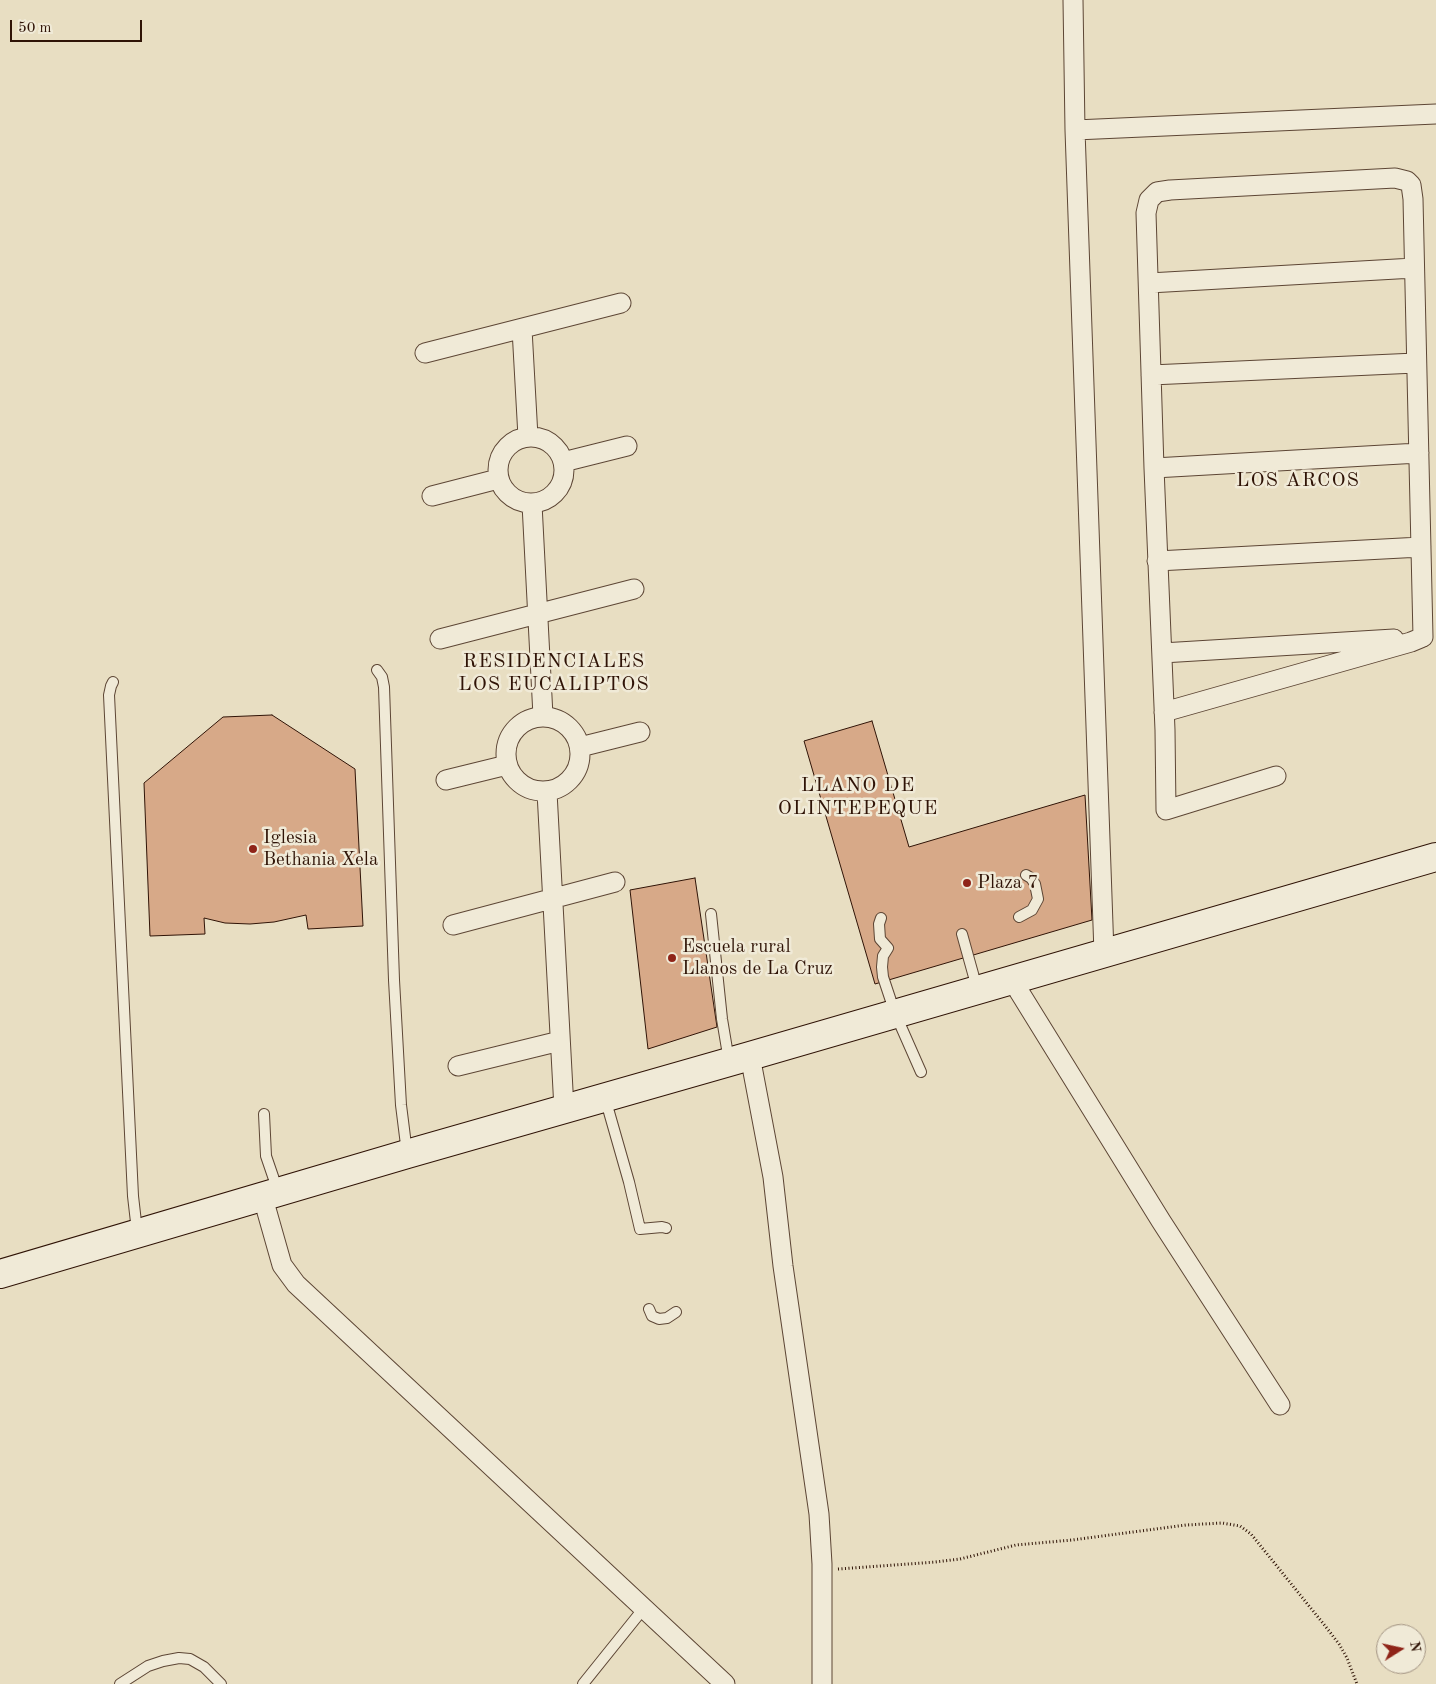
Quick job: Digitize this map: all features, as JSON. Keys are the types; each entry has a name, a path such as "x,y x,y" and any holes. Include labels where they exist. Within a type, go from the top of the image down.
{"main road":[{"path":"0,1274 407,1154 1436,857"}],"street":[{"path":"1073,0 1075,130 1104,953"},
{"path":"1075,130 1436,114"},
{"path":"1276,776 1166,810 1147,206 1152,195 1157,192 1170,190 1395,178 1407,181 1412,191 1423,637"},
{"path":"1149,283 1414,268"},
{"path":"425,353 621,304"},
{"path":"522,329 528,437"},
{"path":"1151,375 1416,363"},
{"path":"538,437 547,441 555,447 563,462 564,474 562,484 549,499 540,503 520,503 503,489 498,479 497,470 503,451 518,439 538,437"},
{"path":"563,462 627,446"},
{"path":"1154,468 1419,453"},
{"path":"432,496 498,479"},
{"path":"532,504 543,716"},
{"path":"1157,561 1421,547"},
{"path":"440,639 634,589"},
{"path":"1162,653 1423,637"},
{"path":"1164,712 1423,637"},
{"path":"543,716 561,722 570,728 580,747 580,760 576,772 568,782 557,789 547,792 532,790 512,777 505,754 507,743 512,733 520,724 543,716"},
{"path":"580,747 640,732"},
{"path":"446,780 507,765"},
{"path":"547,792 564,1109"},
{"path":"453,925 614,882"},
{"path":"1012,980 1161,1221 1280,1405"},
{"path":"458,1066 560,1041"},
{"path":"740,1059 767,1142 820,1514 822,1684"},
{"path":"271,1195 280,1260 288,1275 296,1284 725,1684"}],"lane":[{"path":"377,670 382,677 384,687 394,980 401,1105 407,1154"},
{"path":"113,682 109,696 133,1196 137,1235"},
{"path":"1018,917 1032,910 1038,898 1035,884 1026,875"},
{"path":"711,914 722,1019 740,1059"},
{"path":"881,918 880,939 888,948 883,956 882,966 894,1013 921,1072"},
{"path":"962,934 977,990"},
{"path":"605,1097 640,1229 666,1228"},
{"path":"264,1114 266,1156 271,1195"},
{"path":"649,1309 652,1316 659,1319 667,1318 676,1312"},
{"path":"582,1684 644,1608"},
{"path":"120,1684 148,1666 179,1658 190,1659 204,1667 221,1684"}],"path":[{"path":"822,1570 960,1559 1016,1545 1072,1540 1186,1524 1215,1523 1234,1525 1245,1529 1250,1534 1326,1627 1343,1651 1357,1684"}],"building":[{"name":"Iglesia Bethania Xela","path":"272,715 355,769 363,926 308,929 306,915 274,922 250,924 225,923 204,918 205,934 150,936 144,783 223,717"},
{"name":"Plaza 7","path":"872,721 909,847 1085,795 1092,920 875,984 804,741"},
{"name":"Escuela rural Llanos de La Cruz","path":"695,878 717,1027 648,1049 630,890"}],"place":[{"name":"Iglesia Bethania Xela","path":"253,849"},
{"name":"Plaza 7","path":"967,883"},
{"name":"Escuela rural Llanos de La Cruz","path":"672,958"}],"district":[{"name":"LOS ARCOS","path":"1298,481"},
{"name":"RESIDENCIALES LOS EUCALIPTOS","path":"554,674"},
{"name":"LLANO DE OLINTEPEQUE","path":"858,798"}]}
